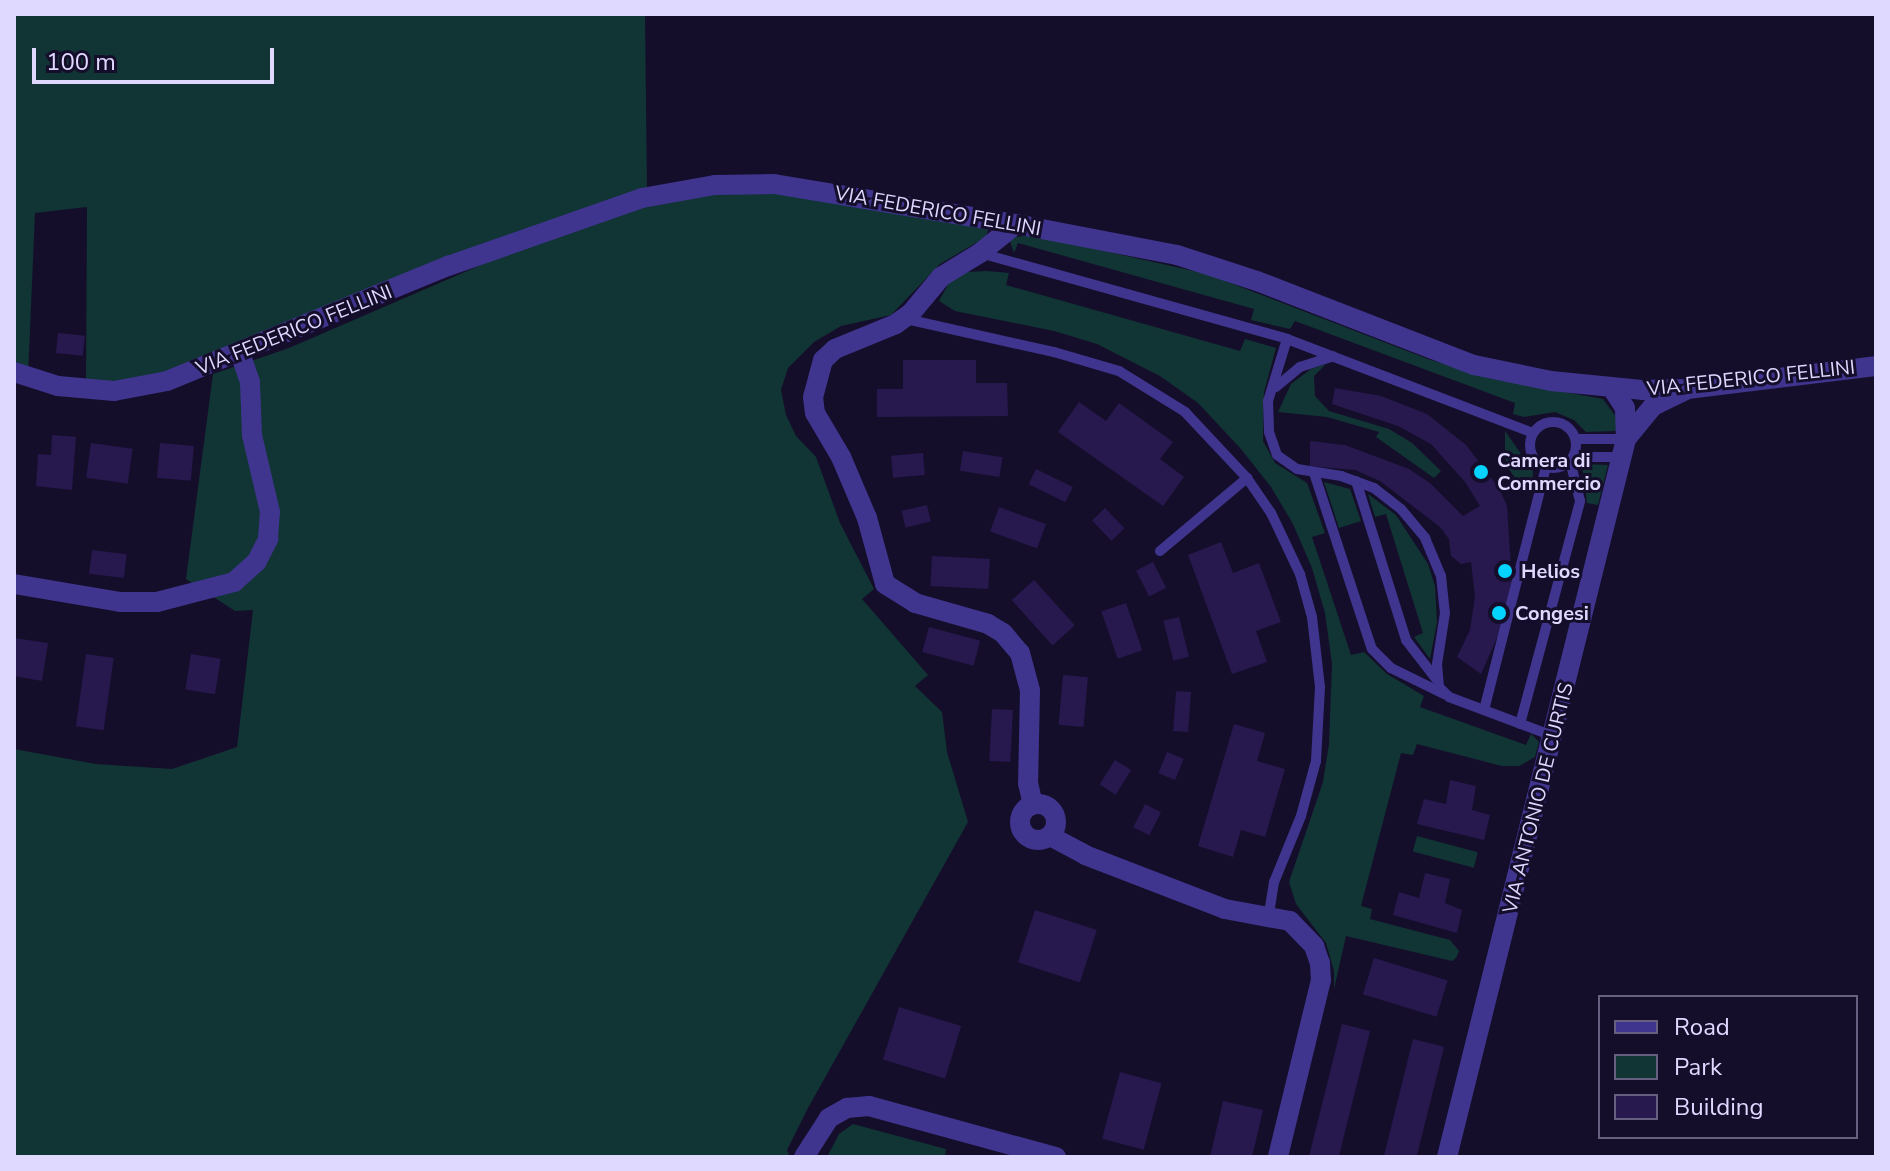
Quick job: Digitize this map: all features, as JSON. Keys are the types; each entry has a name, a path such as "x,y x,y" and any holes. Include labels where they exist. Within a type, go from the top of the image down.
{"street":[{"name":"VIA FEDERICO FELLINI","path":"14,372 58,386 114,391 167,381 548,228 642,198 700,188 774,184 1016,224 1177,255 1257,281 1474,365 1551,381 1612,388 1687,389 1876,366"},
{"path":"1016,224 980,253 941,277 904,318 835,349 823,360 814,388 815,413 841,457 867,518 885,584 915,603 988,624 1003,633 1020,653 1030,691 1028,783 1033,804 1049,807 1055,815 1056,827 1050,836 1085,855 1225,909 1290,921 1302,930 1320,963 1321,980 1278,1157"},
{"path":"14,584 120,602 157,602 234,582 257,561 268,539 270,512 252,435 250,382 240,353"},
{"path":"1612,388 1625,408 1623,448"},
{"path":"1623,448 1653,406 1687,389"},
{"name":"VIA ANTONIO DE CURTIS","path":"1447,1157 1623,448"},
{"path":"804,1157 829,1118 847,1108 869,1106 1056,1157"}],"lane":[{"path":"980,253 1287,339 1533,433"},
{"path":"904,318 1054,352 1119,371 1185,412 1247,478 1271,513 1300,574 1312,617 1320,687 1316,761 1301,816 1274,882 1268,918"},
{"path":"1287,339 1270,396 1269,432 1277,455 1297,469 1356,481 1381,492 1401,509 1433,553 1441,576 1445,613 1436,679"},
{"path":"1270,396 1291,372 1333,356"},
{"path":"1520,724 1580,501 1572,459 1576,439 1570,428 1553,421 1533,433 1530,449 1534,458 1546,467 1557,468 1572,459 1623,448"},
{"path":"1576,439 1623,448"},
{"path":"1484,710 1546,467"},
{"path":"1314,473 1372,649 1391,668 1449,697 1553,736"},
{"path":"1160,551 1247,478"},
{"path":"1356,481 1406,640 1449,697"}],"green space":[{"path":"14,14 645,14 647,190 160,375 110,383 86,381 87,207 35,213 28,377 14,372"},
{"path":"722,193 773,193 985,227 988,230 986,237 940,264 891,315 841,326 814,342 788,368 781,390 786,415 796,436 816,457 840,523 874,589 862,599 928,675 915,686 942,712 947,752 968,822 808,1108 787,1150 790,1157 14,1157 14,749 96,764 172,769 237,747 253,610 235,611 186,579 213,374 289,348 525,246 649,204"},
{"path":"1033,235 1207,274 1428,359 1488,378 1603,399 1617,418 1616,431 1586,432 1574,420 1555,412 1524,417 1513,414 1515,403 1295,321 1290,329 1251,320 1254,309 1018,243 1014,253 1010,241 1015,237"},
{"path":"965,272 1009,273 1006,285 1240,351 1245,339 1276,348 1264,392 1263,441 1275,463 1307,483 1325,533 1312,537 1351,655 1364,652 1387,674 1424,696 1420,707 1526,745 1531,734 1539,742 1535,757 1519,766 1502,766 1417,744 1413,755 1401,753 1361,906 1372,909 1370,919 1450,940 1459,951 1452,961 1346,936 1334,989 1334,971 1326,943 1296,904 1289,882 1323,782 1329,744 1332,664 1325,613 1312,568 1293,524 1271,487 1198,403 1160,376 1097,344 1054,331 955,311 939,301 950,281"},
{"path":"1326,364 1314,376 1315,396 1329,411 1389,429 1412,443 1441,471 1434,478 1376,437 1379,432 1327,417 1278,412 1291,384 1311,369"},
{"path":"1505,431 1533,471 1532,491 1517,481 1509,469 1505,457"},
{"path":"1582,464 1608,465 1598,505 1587,503"},
{"path":"1324,482 1350,489 1361,521 1339,528"},
{"path":"1368,494 1396,515 1428,564 1435,586 1437,622 1430,659 1414,637 1423,633 1386,514 1375,517"},
{"path":"1417,836 1478,852 1474,868 1413,851"},
{"path":"853,1124 946,1149 945,1157 827,1157 839,1134"}],"building":[{"path":"58,333 85,336 83,356 56,353"},
{"path":"903,360 976,360 976,383 1007,383 1008,416 877,417 877,389 903,389"},
{"path":"1335,388 1381,396 1427,414 1466,445 1499,488 1507,506 1512,583 1501,629 1481,674 1457,657 1470,630 1475,596 1471,562 1461,564 1451,556 1449,539 1440,527 1380,481 1355,470 1310,466 1310,441 1345,445 1409,469 1430,483 1463,516 1480,506 1465,482 1431,444 1398,426 1332,404"},
{"path":"1079,402 1106,421 1119,403 1173,442 1160,459 1184,477 1163,506 1058,432"},
{"path":"52,435 76,437 72,490 36,486 38,454 51,455"},
{"path":"91,443 133,449 128,484 86,478"},
{"path":"160,443 194,446 191,481 157,478"},
{"path":"963,451 1003,457 999,477 960,471"},
{"path":"923,453 925,475 893,478 891,456"},
{"path":"1036,469 1073,487 1065,502 1029,484"},
{"path":"927,505 931,522 905,527 902,511"},
{"path":"999,507 1046,524 1037,549 990,531"},
{"path":"1105,508 1124,528 1112,541 1092,521"},
{"path":"1221,542 1233,573 1259,563 1281,622 1256,631 1267,662 1232,674 1188,555"},
{"path":"92,550 127,554 124,578 89,574"},
{"path":"932,556 990,559 988,589 930,586"},
{"path":"1153,562 1166,588 1149,596 1136,571"},
{"path":"1034,580 1075,625 1053,645 1012,600"},
{"path":"1126,603 1142,650 1118,659 1101,611"},
{"path":"1179,617 1189,657 1173,661 1163,621"},
{"path":"929,627 980,641 973,666 922,652"},
{"path":"14,638 48,643 42,681 14,676"},
{"path":"86,654 114,658 104,730 76,726"},
{"path":"191,654 221,659 215,694 185,690"},
{"path":"1063,675 1088,677 1084,727 1059,725"},
{"path":"1176,691 1191,692 1188,732 1173,731"},
{"path":"992,709 1013,710 1010,762 989,761"},
{"path":"1234,724 1265,733 1257,761 1285,769 1265,837 1241,830 1233,857 1198,846"},
{"path":"1167,752 1184,759 1175,780 1158,773"},
{"path":"1115,760 1131,770 1116,795 1100,785"},
{"path":"1450,780 1476,786 1472,810 1490,815 1484,840 1417,824 1424,799 1446,804"},
{"path":"1145,804 1161,812 1149,835 1133,827"},
{"path":"1425,873 1450,879 1445,903 1462,910 1457,933 1393,915 1399,892 1419,898"},
{"path":"1035,910 1097,930 1080,982 1018,962"},
{"path":"1374,958 1448,981 1437,1017 1363,994"},
{"path":"899,1007 961,1026 945,1079 883,1060"},
{"path":"1342,1024 1370,1031 1339,1157 1309,1157"},
{"path":"1413,1039 1444,1047 1417,1157 1384,1157"},
{"path":"1120,1072 1162,1083 1144,1150 1102,1139"},
{"path":"1223,1101 1263,1110 1252,1157 1210,1157"}],"place":[{"name":"Camera di Commercio","path":"1481,472"},
{"name":"Helios","path":"1505,571"},
{"name":"Congesi","path":"1499,613"}]}
